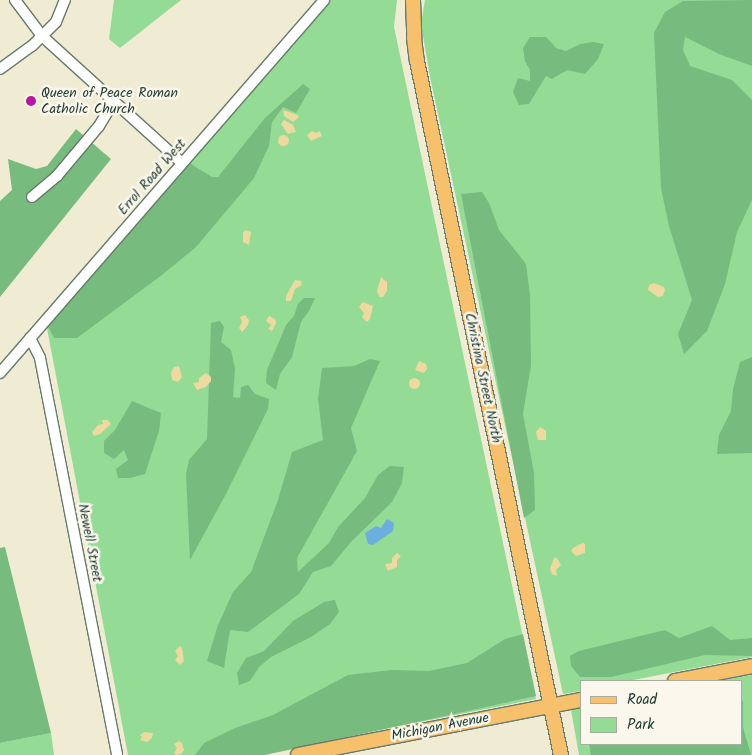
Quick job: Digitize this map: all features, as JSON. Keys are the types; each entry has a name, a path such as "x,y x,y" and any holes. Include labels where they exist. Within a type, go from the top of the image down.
{"main road":[{"name":"Christina Street North","path":"413,0 417,61 561,755"},
{"path":"679,680 752,666"},
{"name":"Michigan Avenue","path":"298,755 580,700"}],"street":[{"path":"15,0 42,36 182,164"},
{"path":"0,69 42,36 56,22 65,0"},
{"name":"Errol Road West","path":"0,373 324,0"},
{"path":"32,197 56,176 99,126 114,101"},
{"name":"Newell Street","path":"30,338 40,358 117,755"}],"green space":[{"path":"114,0 181,0 120,48 109,39"},
{"path":"330,0 397,0 394,27 536,699 252,755 128,755 46,323"},
{"path":"425,0 752,0 752,657 633,680 580,680 580,691 563,694 430,77 421,24"},
{"path":"752,0 752,66 719,54 685,37 683,50 690,66 732,80 752,100 752,200 737,232 725,284 707,331 684,354 678,334 692,300 669,226 661,188 654,33 665,12 683,1"},
{"path":"530,37 546,37 556,48 566,51 580,44 593,42 604,44 598,59 585,74 567,70 552,79 546,76 529,104 519,105 513,92 518,78 530,81 530,70 525,61 523,48"},
{"path":"303,84 310,89 296,113 283,107 272,122 269,146 254,178 196,247 162,275 77,338 54,338 46,323 186,161 212,177 218,177 265,118"},
{"path":"76,129 111,159 0,297 0,201 12,190 8,159 36,169 47,166"},
{"path":"482,192 489,203 499,230 526,264 530,295 531,365 523,414 534,473 535,510 524,518 461,194"},
{"path":"304,298 315,298 301,322 292,357 280,374 276,390 266,383 267,370 286,325 294,316 298,304"},
{"path":"220,321 224,327 221,342 231,350 235,369 233,397 240,398 241,387 248,385 255,394 269,399 268,409 227,492 190,560 186,474 189,460 207,439 211,323"},
{"path":"752,357 752,453 717,454 719,435 731,411 733,389 740,362"},
{"path":"370,359 380,361 351,428 357,451 297,558 298,572 329,543 338,527 365,498 378,475 390,466 404,467 402,483 392,502 351,542 331,566 313,572 299,594 248,632 230,630 224,668 207,661 218,625 233,592 251,572 278,500 292,452 323,440 318,399 322,368 354,366"},
{"path":"132,401 161,413 159,431 145,474 130,478 118,478 116,469 128,460 124,450 114,459 104,453 104,441 115,430"},
{"path":"5,547 51,733 0,743 0,548"},
{"path":"335,600 339,612 330,624 311,637 271,657 259,667 250,681 239,685 237,673 246,658 264,651 293,621 324,602"},
{"path":"712,626 730,640 752,638 752,656 705,655 611,677 580,677 571,666 570,656 579,651 665,630 679,638"},
{"path":"523,634 536,696 265,755 195,755 204,743 235,728 273,715 348,675 391,670 429,671 467,663 505,639"},
{"path":"752,675 752,755 579,755 571,710 580,708 580,745 742,745 742,680 723,680"},
{"path":"743,701 743,727 751,755 591,755 589,745 742,745"},
{"path":"51,733 54,755 0,755 0,743"}],"sand":[{"path":"283,110 299,117 293,122 284,116"},
{"path":"284,120 293,125 296,132 288,134 281,124"},
{"path":"312,131 316,133 320,131 322,136 311,141 307,135"},
{"path":"283,134 289,140 283,146 277,140"},
{"path":"245,230 251,232 249,245 243,242"},
{"path":"381,277 387,282 387,291 383,297 379,297 377,291"},
{"path":"295,280 301,281 302,285 295,289 291,301 286,301 286,296"},
{"path":"654,283 664,287 663,296 658,297 648,290 649,285"},
{"path":"363,302 373,306 370,319 367,322 362,317 364,313 359,307"},
{"path":"245,315 249,320 248,325 242,332 239,328 242,322 240,317"},
{"path":"269,316 275,319 276,323 272,331 268,329 271,325 266,321"},
{"path":"419,361 426,364 427,369 424,373 415,370"},
{"path":"179,366 182,377 178,382 172,380 171,373 174,367"},
{"path":"206,373 211,377 211,381 206,387 197,390 193,383 199,382 199,378"},
{"path":"414,377 420,383 414,389 408,383"},
{"path":"102,420 108,420 111,424 100,434 94,436 92,432 98,425 103,424"},
{"path":"540,427 546,431 546,440 538,440 536,432"},
{"path":"583,543 585,544 585,553 576,556 571,551"},
{"path":"397,553 401,556 397,560 397,567 388,571 385,564 392,563 392,558"},
{"path":"554,558 557,558 561,565 556,570 557,576 552,574 550,569"},
{"path":"180,646 184,661 180,665 175,660 178,656 175,651"},
{"path":"144,732 153,733 152,738 147,742 140,740 142,737 140,735"},
{"path":"179,741 182,743 184,750 181,754 176,755 174,753 177,748 174,744"}],"water":[{"path":"387,519 394,523 393,531 373,545 368,544 365,533 376,526 381,528"}],"place":[{"name":"Queen of Peace Roman Catholic Church","path":"31,101"}]}
